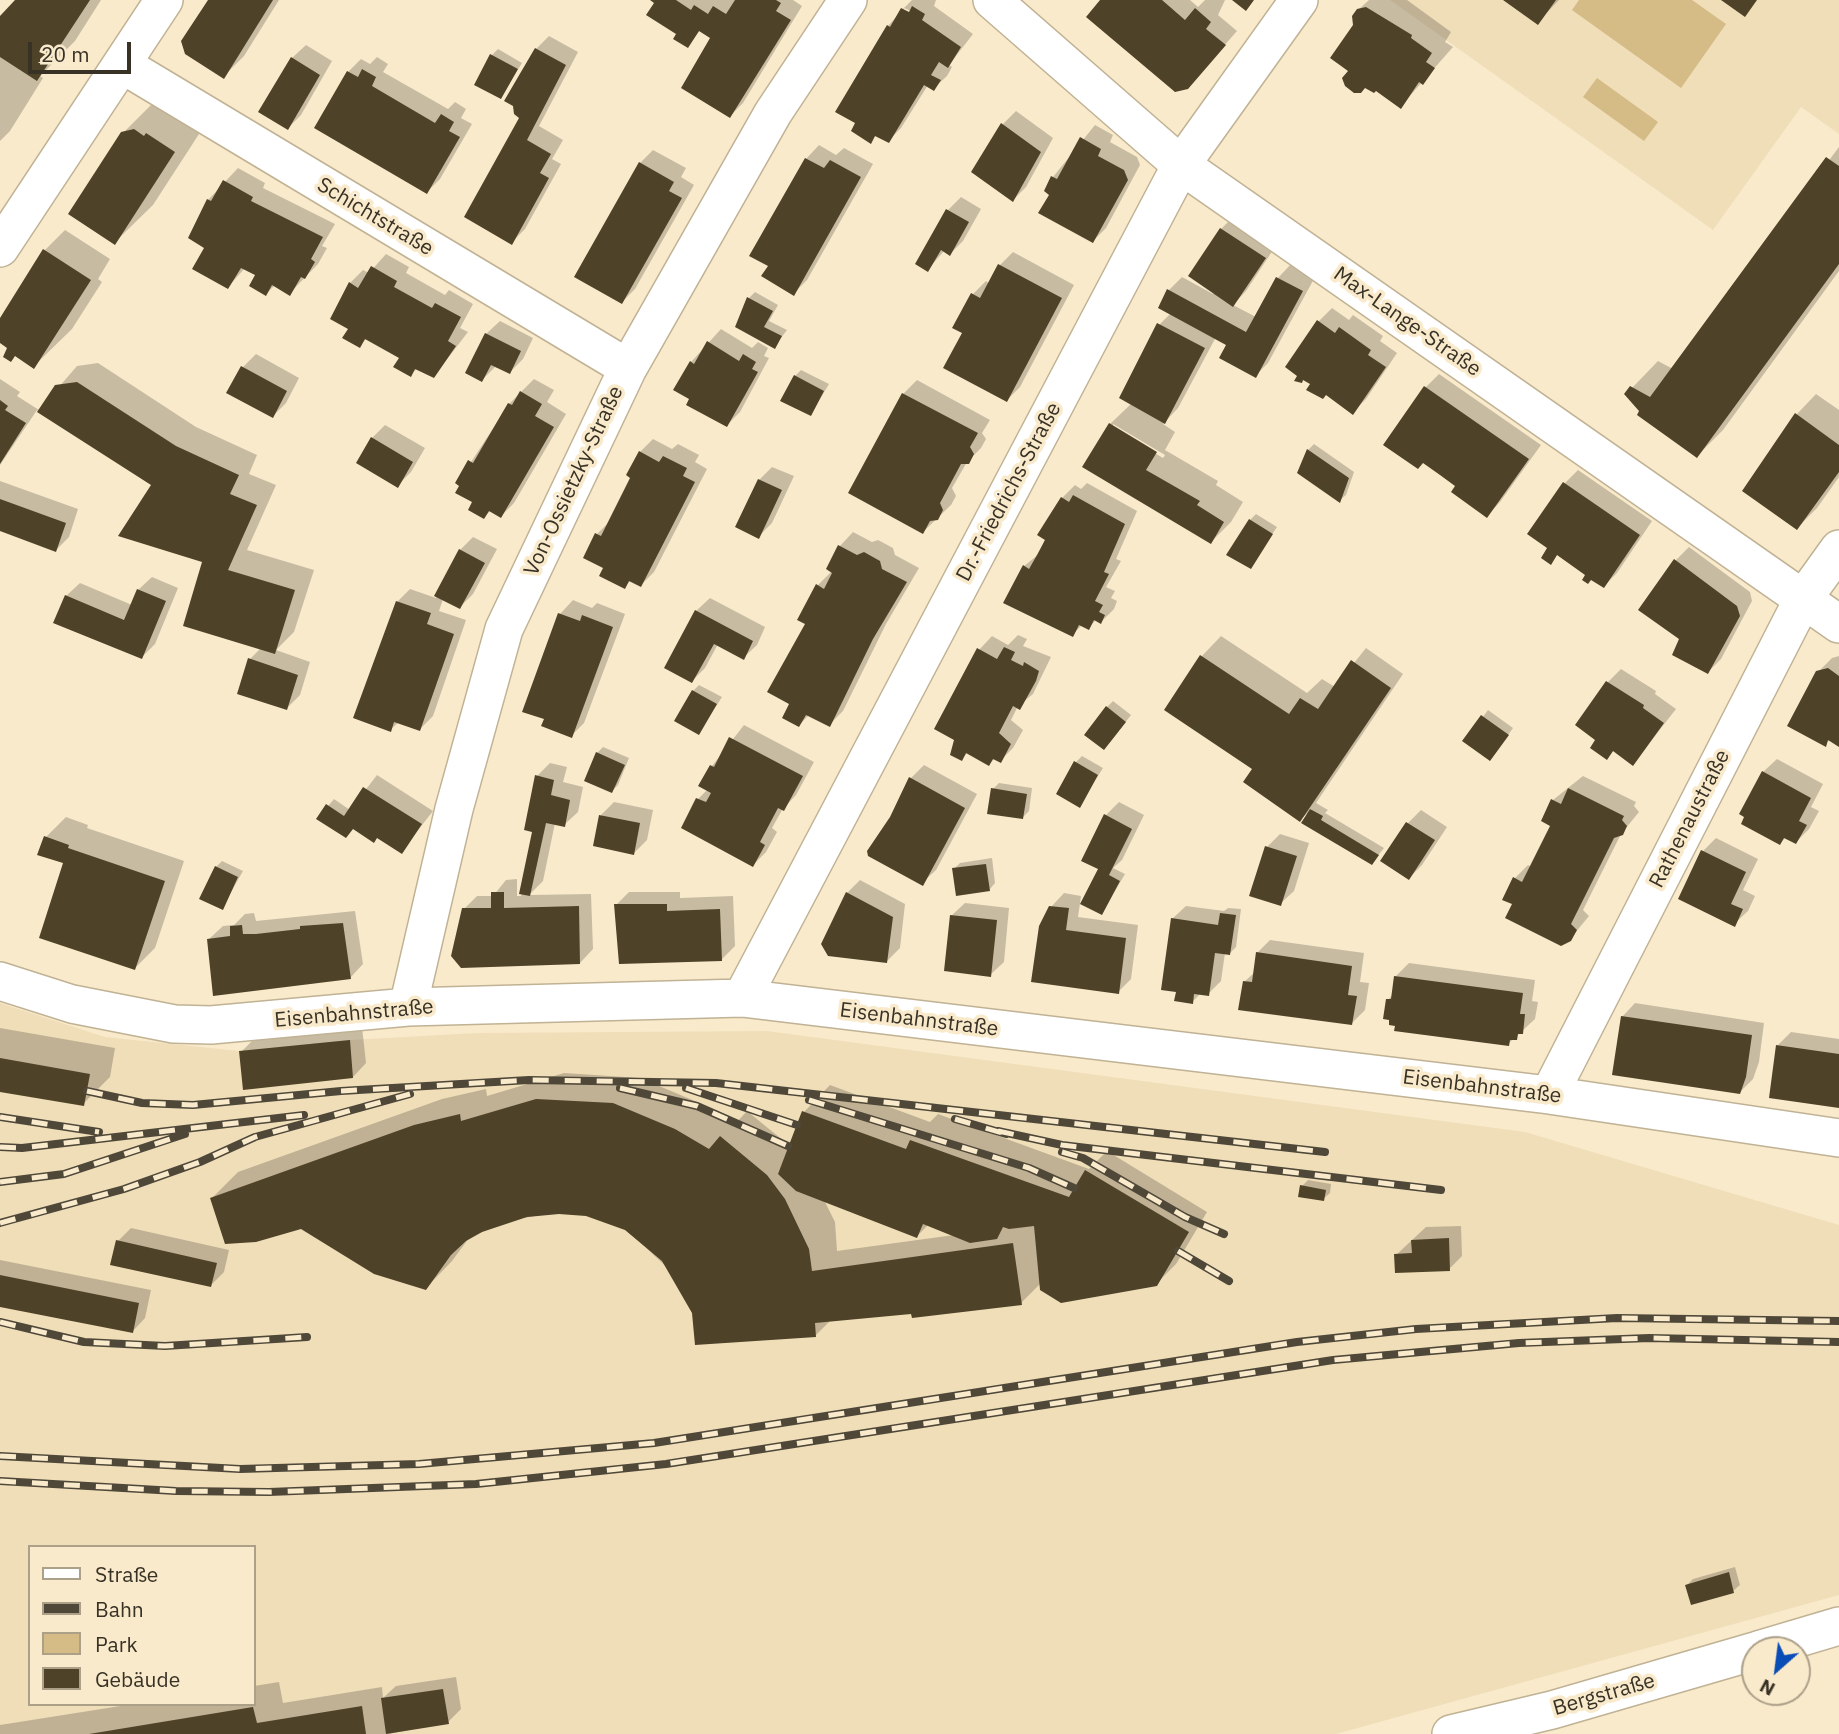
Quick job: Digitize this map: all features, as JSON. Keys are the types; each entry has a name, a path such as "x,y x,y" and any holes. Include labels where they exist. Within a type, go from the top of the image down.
{"street":[{"path":"0,248 164,0"},
{"name":"Von-Ossietzky-Straße","path":"408,1007 454,809 504,629 628,368 773,113 848,0"},
{"name":"Max-Lange-Straße","path":"992,0 1181,165 1839,624"},
{"name":"Dr.-Friedrichs-Straße","path":"741,998 1181,165 1299,0"},
{"name":"Schichtstraße","path":"122,65 628,368"},
{"name":"Rathenaustraße","path":"1549,1095 1803,599 1839,549"},
{"name":"Eisenbahnstraße","path":"0,981 72,1004 174,1024 211,1026 408,1007 741,998 1549,1095 1839,1138"},
{"name":"Bergstraße","path":"1806,1636 1839,1626"},
{"name":"Bergstraße","path":"1451,1734 1552,1710 1741,1656"}],"shaded area":[{"path":"1390,0 1839,0 1839,134 1801,107 1713,230"},
{"path":"0,1003 105,1037 239,1051 350,1040 477,1033 767,1031 1525,1132 1839,1225 1839,1595 1336,1734 0,1734"}],"green space":[{"path":"1579,0 1692,0 1726,24 1681,88 1572,10"},
{"path":"1597,78 1658,122 1644,141 1583,97"}],"building":[{"path":"15,0 90,0 37,81 0,57 0,16"},
{"path":"208,0 273,0 224,79 185,54 181,41"},
{"path":"650,0 676,0 691,10 694,5 708,14 713,6 726,14 735,0 776,0 781,3 776,11 791,20 730,118 681,88 710,38 699,31 688,48 673,39 676,34 646,15 654,3"},
{"path":"1100,0 1162,0 1185,20 1195,8 1211,22 1206,29 1226,45 1188,89 1175,92 1086,17"},
{"path":"1232,0 1254,0 1246,11"},
{"path":"1503,0 1556,0 1538,25"},
{"path":"1721,0 1757,0 1745,17"},
{"path":"912,6 925,14 922,20 961,47 948,68 939,62 931,75 941,80 934,91 924,85 889,143 875,136 871,144 851,131 855,123 835,112 887,25 890,27 901,8 909,12"},
{"path":"1366,7 1412,35 1411,38 1432,53 1426,62 1435,68 1423,85 1419,82 1401,109 1376,91 1374,93 1365,88 1361,93 1354,93 1345,86 1342,78 1348,71 1330,58 1353,25 1352,16 1357,9"},
{"path":"535,48 566,65 527,140 551,154 540,173 549,178 512,245 464,217 519,118 514,114 513,106 504,101"},
{"path":"490,54 518,69 501,99 474,85"},
{"path":"291,57 320,75 288,130 258,112"},
{"path":"362,69 376,77 372,86 435,123 441,114 454,122 449,131 460,137 427,194 314,128 347,71 358,77"},
{"path":"1001,123 1041,152 1013,202 971,172"},
{"path":"134,129 144,136 146,133 175,152 115,245 68,214 121,132"},
{"path":"1080,137 1101,149 1098,156 1124,170 1128,180 1093,243 1038,213 1049,195 1044,191 1051,176 1057,179"},
{"path":"1826,157 1839,166 1839,264 1697,458 1637,415 1639,411 1624,394 1630,386 1650,397"},
{"path":"805,158 824,168 830,160 861,177 794,296 761,276 768,266 749,256"},
{"path":"639,162 674,182 669,191 682,198 622,304 574,277"},
{"path":"223,180 253,197 251,201 323,237 311,259 315,262 305,279 301,277 290,296 272,285 266,296 249,286 255,275 241,268 228,289 192,269 204,248 188,238 207,199 211,201"},
{"path":"946,209 969,222 950,256 941,250 928,272 915,264"},
{"path":"1220,228 1266,258 1233,307 1188,276"},
{"path":"43,249 91,280 34,369 15,356 11,362 3,357 7,348 0,343 0,318"},
{"path":"998,264 1062,298 1007,402 943,368 962,333 952,328 971,293 980,298"},
{"path":"371,266 397,281 394,287 432,308 435,303 461,317 448,341 456,346 434,378 415,369 411,377 393,367 399,358 365,339 360,348 342,338 348,329 330,319 349,282 358,288"},
{"path":"1276,277 1303,291 1256,378 1219,358 1226,345 1158,308 1167,289 1246,332"},
{"path":"747,297 773,311 764,327 782,336 775,349 735,327"},
{"path":"1317,320 1335,333 1339,327 1371,350 1368,355 1386,367 1353,415 1326,395 1323,399 1306,390 1310,384 1303,380 1302,383 1294,381 1297,376 1285,367"},
{"path":"1157,323 1205,348 1165,424 1119,398"},
{"path":"485,333 521,351 510,374 491,365 482,382 465,373"},
{"path":"707,341 739,361 743,354 756,362 752,369 758,372 727,427 686,405 689,399 673,390 690,361 694,364"},
{"path":"241,366 287,391 273,418 226,393"},
{"path":"794,375 824,391 811,416 780,401"},
{"path":"77,382 176,446 239,475 230,494 257,505 228,570 295,590 275,654 183,626 202,562 118,536 151,485 37,412 55,385"},
{"path":"1424,386 1529,459 1487,518 1451,492 1455,486 1423,463 1418,469 1383,445"},
{"path":"520,391 542,404 535,416 554,427 501,518 489,511 484,519 468,510 472,502 455,493 459,486 455,483 468,460 473,463 508,403 512,405"},
{"path":"902,393 978,433 970,447 974,454 969,464 961,464 940,503 943,510 938,520 930,521 923,534 848,493"},
{"path":"0,400 8,406 5,410 26,423 0,464"},
{"path":"1795,413 1839,445 1839,472 1797,530 1742,491"},
{"path":"1109,423 1157,452 1146,470 1200,501 1197,505 1224,522 1211,544 1082,467"},
{"path":"371,437 413,462 398,488 356,463"},
{"path":"1307,449 1349,478 1340,503 1297,473"},
{"path":"639,451 659,462 663,456 687,468 683,476 695,482 641,587 629,581 625,589 599,576 603,568 583,558 595,533 601,536 630,478 626,475"},
{"path":"758,479 782,490 759,539 735,527"},
{"path":"1563,482 1640,535 1604,588 1591,580 1588,584 1582,580 1585,575 1557,555 1551,565 1541,558 1547,548 1527,534"},
{"path":"1073,495 1125,524 1104,572 1109,574 1095,601 1103,605 1099,612 1105,615 1101,624 1094,620 1089,630 1079,625 1073,637 1003,603 1023,565 1029,569 1037,555 1045,540 1037,535 1061,497 1069,502"},
{"path":"0,499 66,523 56,552 0,531"},
{"path":"1249,519 1273,534 1251,569 1226,555"},
{"path":"838,545 857,555 864,552 880,561 882,569 907,582 873,639 830,727 806,715 799,727 782,718 789,704 767,692 805,624 797,620 816,584 824,589 832,573 826,569"},
{"path":"459,549 485,563 460,609 434,596"},
{"path":"1674,559 1737,606 1740,616 1708,674 1672,655 1679,639 1638,610"},
{"path":"137,589 166,601 142,659 53,623 65,595 124,620"},
{"path":"396,601 431,613 427,624 454,634 420,731 394,722 391,732 353,718"},
{"path":"695,610 753,641 744,660 714,644 692,683 664,668"},
{"path":"558,613 580,621 582,615 613,627 572,738 541,726 544,719 522,712"},
{"path":"1004,647 1015,652 1011,660 1023,666 1024,662 1039,671 1036,681 1020,710 1013,706 999,733 1011,744 1001,763 993,759 989,766 966,753 962,761 950,755 954,740 934,729 977,648 997,659"},
{"path":"1200,655 1289,714 1300,698 1318,709 1351,660 1391,688 1300,822 1243,782 1252,769 1164,710"},
{"path":"248,658 298,675 287,710 237,694"},
{"path":"1828,668 1839,676 1839,747 1828,740 1826,747 1787,726 1816,671"},
{"path":"1606,681 1644,705 1643,708 1664,723 1633,766 1613,751 1607,760 1590,748 1595,740 1575,725"},
{"path":"692,690 717,704 699,735 674,721"},
{"path":"1106,706 1126,722 1104,750 1084,735"},
{"path":"1481,715 1509,735 1490,761 1462,741"},
{"path":"729,737 803,776 784,811 778,808 760,842 765,845 753,867 681,828 696,798 706,802 711,793 698,786 710,765 714,767"},
{"path":"596,752 625,765 612,793 584,781"},
{"path":"1074,761 1098,775 1080,808 1056,794"},
{"path":"1762,771 1811,798 1799,821 1807,825 1796,844 1784,838 1780,845 1741,824 1744,817 1739,814"},
{"path":"535,775 554,780 551,795 570,800 565,827 546,823 530,896 519,894 532,832 524,830"},
{"path":"909,777 965,808 923,886 868,856 867,851 890,817"},
{"path":"363,787 422,824 402,854 377,838 374,843 353,829 346,838 316,819 326,804 344,816"},
{"path":"991,788 1027,794 1023,819 987,814"},
{"path":"1568,788 1624,816 1622,820 1627,826 1623,835 1614,838 1571,924 1577,930 1571,941 1561,946 1505,918 1512,904 1502,900 1513,877 1522,882 1550,826 1541,821 1551,799 1561,804"},
{"path":"1310,809 1323,816 1321,820 1379,855 1372,865 1301,823"},
{"path":"1104,814 1132,829 1109,875 1120,881 1102,915 1080,904 1098,869 1081,861"},
{"path":"599,815 640,823 634,855 593,846"},
{"path":"1406,822 1435,840 1409,880 1380,861"},
{"path":"44,836 69,845 68,848 165,881 135,970 39,938 63,863 37,855"},
{"path":"1265,846 1297,856 1281,906 1249,896"},
{"path":"1701,850 1746,872 1731,904 1743,909 1735,927 1678,899"},
{"path":"986,864 990,891 956,896 952,868"},
{"path":"215,866 238,877 223,910 199,899"},
{"path":"491,892 504,892 504,908 579,906 580,964 461,968 451,956 462,908 491,908"},
{"path":"846,892 893,917 887,963 828,956 821,944"},
{"path":"614,904 667,904 667,911 720,909 722,961 619,964"},
{"path":"1049,906 1069,908 1066,930 1126,938 1119,994 1031,982 1039,926"},
{"path":"1220,913 1236,915 1230,955 1215,953 1209,996 1194,994 1193,1004 1174,1001 1176,992 1161,990 1171,918 1218,925"},
{"path":"950,915 997,920 991,977 944,971"},
{"path":"343,923 351,979 213,996 207,939 230,936 230,926 242,925 243,934 256,934 300,929 300,926"},
{"path":"1256,952 1352,966 1348,995 1357,996 1352,1025 1238,1010 1243,981 1252,982"},
{"path":"1394,976 1523,993 1520,1014 1525,1014 1523,1034 1518,1034 1517,1040 1510,1040 1509,1046 1394,1031 1395,1026 1389,1025 1389,1020 1383,1019 1386,999 1391,999"},
{"path":"1621,1016 1752,1035 1746,1077 1740,1094 1612,1075"},
{"path":"350,1040 353,1078 243,1090 239,1051"},
{"path":"1776,1045 1839,1054 1839,1108 1769,1098"},
{"path":"0,1058 90,1074 84,1106 0,1092"},
{"path":"536,1099 613,1103 675,1129 709,1149 720,1136 767,1175 785,1199 809,1249 812,1271 1013,1243 1022,1305 912,1318 911,1314 815,1323 816,1337 695,1345 692,1313 662,1261 625,1230 586,1216 559,1214 527,1217 482,1232 466,1241 451,1255 426,1290 374,1274 301,1229 256,1242 225,1244 210,1198 414,1125 460,1114 461,1121"},
{"path":"802,1111 906,1149 910,1140 1069,1197 1085,1170 1189,1232 1157,1286 1061,1303 1040,1290 1034,1226 1009,1229 1003,1227 997,1239 970,1243 923,1224 917,1238 796,1191 778,1174"},
{"path":"1300,1185 1326,1190 1324,1201 1298,1197"},
{"path":"1449,1238 1450,1271 1395,1273 1394,1254 1412,1253 1411,1240"},
{"path":"116,1240 217,1263 211,1287 110,1265"},
{"path":"0,1275 139,1303 133,1333 0,1307"},
{"path":"1729,1572 1734,1593 1691,1605 1685,1585"},
{"path":"443,1689 449,1724 386,1734 381,1698"},
{"path":"362,1706 366,1734 89,1734 253,1707 257,1723"}],"railway":[{"path":"87,1091 142,1103 193,1105 341,1091 529,1080 716,1083 1325,1152"},
{"path":"620,1088 697,1106 788,1146"},
{"path":"686,1088 797,1125"},
{"path":"0,1223 124,1189 200,1162 255,1137 410,1094"},
{"path":"809,1100 1029,1168 1074,1188"},
{"path":"0,1147 22,1148 304,1115"},
{"path":"0,1117 99,1132"},
{"path":"955,1119 1006,1134"},
{"path":"998,1131 1062,1145 1441,1190"},
{"path":"0,1182 64,1174 185,1134"},
{"path":"1062,1152 1083,1158 1185,1217 1224,1234"},
{"path":"1178,1251 1229,1281"},
{"path":"0,1456 240,1469 419,1464 654,1443 1297,1342 1416,1329 1617,1318 1839,1321"},
{"path":"0,1322 84,1342 165,1346 307,1337"},
{"path":"0,1481 176,1491 269,1492 476,1484 666,1464 1333,1360 1519,1343 1649,1338 1839,1342"}]}
